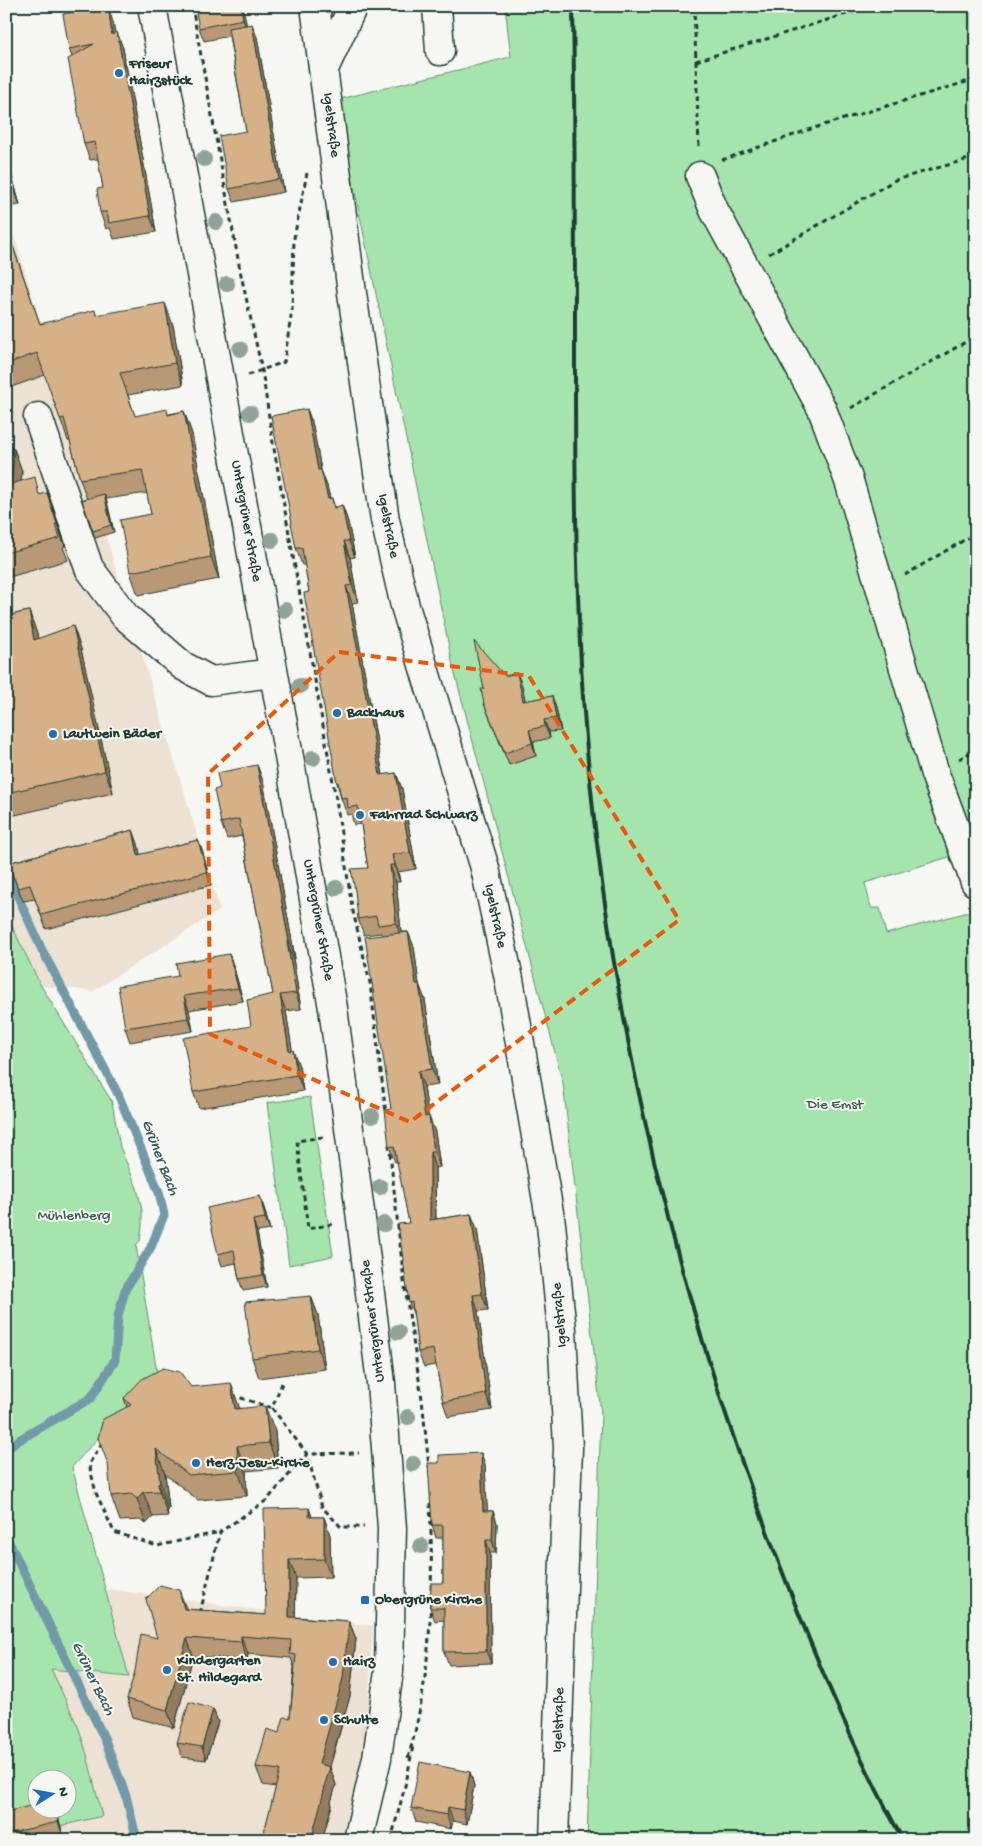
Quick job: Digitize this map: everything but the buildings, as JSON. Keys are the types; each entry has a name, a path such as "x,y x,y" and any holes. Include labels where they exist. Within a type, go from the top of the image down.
{"main road":[{"name":"Untergrüner Straße","path":"152,6 333,1008 381,1383 392,1528 389,1671 377,1758 358,1840"},
{"name":"Igelstraße","path":"315,6 352,293 385,520 405,606 485,868 509,979 551,1224 562,1330 568,1448 554,1840"},
{"path":"324,69 353,6"},
{"path":"437,6 440,51"},
{"path":"699,172 714,210 822,409 849,481 935,774 975,882"},
{"path":"38,417 89,568 125,616 183,666 212,681 273,672"}],"path":[{"path":"694,6 699,172 814,128 976,79"},
{"path":"696,61 872,6"},
{"path":"745,268 895,180 976,157"},
{"path":"221,383 284,362 292,310 294,238 309,164"},
{"path":"827,422 976,336"},
{"path":"881,589 976,533"},
{"path":"350,1132 296,1141 308,1229 361,1219"},
{"path":"272,1408 282,1383"},
{"path":"227,1394 272,1408 307,1454 322,1507 341,1527 392,1528"},
{"path":"102,1442 89,1464 96,1493 114,1532 157,1546 220,1532 267,1500 307,1454 387,1453"},
{"path":"198,1620 220,1532"},
{"path":"391,1840 407,1778 416,1730"}],"highlighted area":[{"path":"339,652 529,676 679,920 410,1122 210,1034 208,774"}],"shaded area":[{"path":"6,210 220,910 93,991 41,986 6,928"},
{"path":"106,1589 373,1626 361,1840 6,1840 6,1664 129,1677"}],"green space":[{"name":"Die Emst","path":"505,6 976,6 976,845 965,852 865,883 871,908 880,908 886,934 976,910 976,1840 587,1840 601,1413 563,1083 453,666 336,100 511,57"},
{"name":"Mühlenberg","path":"6,914 40,984 112,1102 120,1147 137,1188 142,1210 140,1241 136,1245 157,1372 72,1467 129,1677 51,1669 79,1729 102,1816 6,1839"},
{"path":"310,1097 333,1256 289,1265 267,1103"}],"waterway":[{"name":"Grüner Bach","path":"6,870 42,950 118,1094 159,1192 164,1215 151,1247 125,1290 118,1316 115,1360 91,1398 19,1440 6,1450"},
{"name":"Grüner Bach","path":"6,1536 105,1740 126,1796 137,1840"}],"railway":[{"path":"573,6 576,501 582,681 596,835 611,944 630,1053 654,1161 681,1268 713,1374 748,1478 786,1581 826,1680 870,1777 903,1840"}],"place":[{"name":"Friseur Hairzstück","path":"119,73"},
{"name":"Backhaus","path":"337,713"},
{"name":"Lautwein Bäder","path":"53,734"},
{"name":"Fahrrad Schwarz","path":"360,815"},
{"name":"Herz-Jesu-Kirche","path":"196,1463"},
{"name":"Obergrüne Kirche","path":"365,1600"},
{"name":"Hairz","path":"333,1662"},
{"name":"Kindergarten St. Hildegard","path":"167,1670"},
{"name":"Schulte","path":"324,1720"}]}
